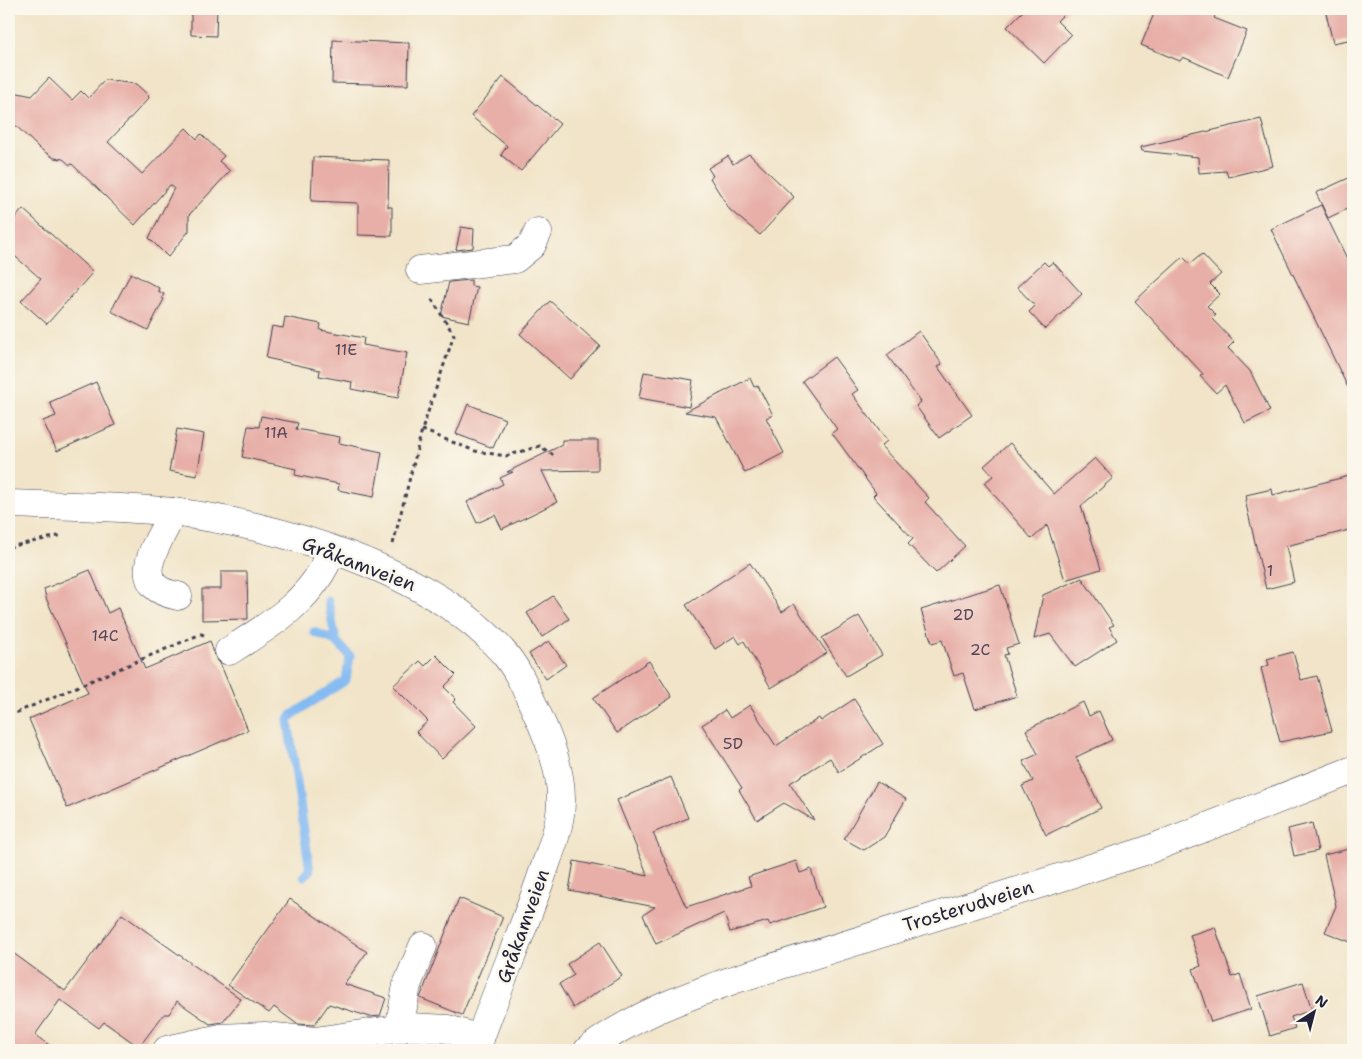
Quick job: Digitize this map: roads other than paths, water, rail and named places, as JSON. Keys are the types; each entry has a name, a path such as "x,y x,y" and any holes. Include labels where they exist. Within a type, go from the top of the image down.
{"street":[{"path":"420,270 515,259 532,245 538,232"},
{"name":"Gråkamveien","path":"9,504 172,512 271,532 332,550 416,584 449,604 479,628 504,653 524,683 540,721 560,783 561,801 550,853 529,914 478,1045"},
{"path":"172,512 147,573 151,584 157,590 178,596"},
{"path":"232,648 288,611 320,578 332,550"},
{"name":"Trosterudveien","path":"588,1050 634,1020 675,1001 733,980 1145,851 1353,770"},
{"path":"405,1035 407,985 423,946"},
{"path":"167,1050 221,1038 265,1036 315,1042 405,1035 448,1029 478,1045"}],"waterway":[{"path":"304,876 310,871 288,721 292,715 346,680 350,656 336,641 328,601"},
{"path":"314,632 336,641"}]}
